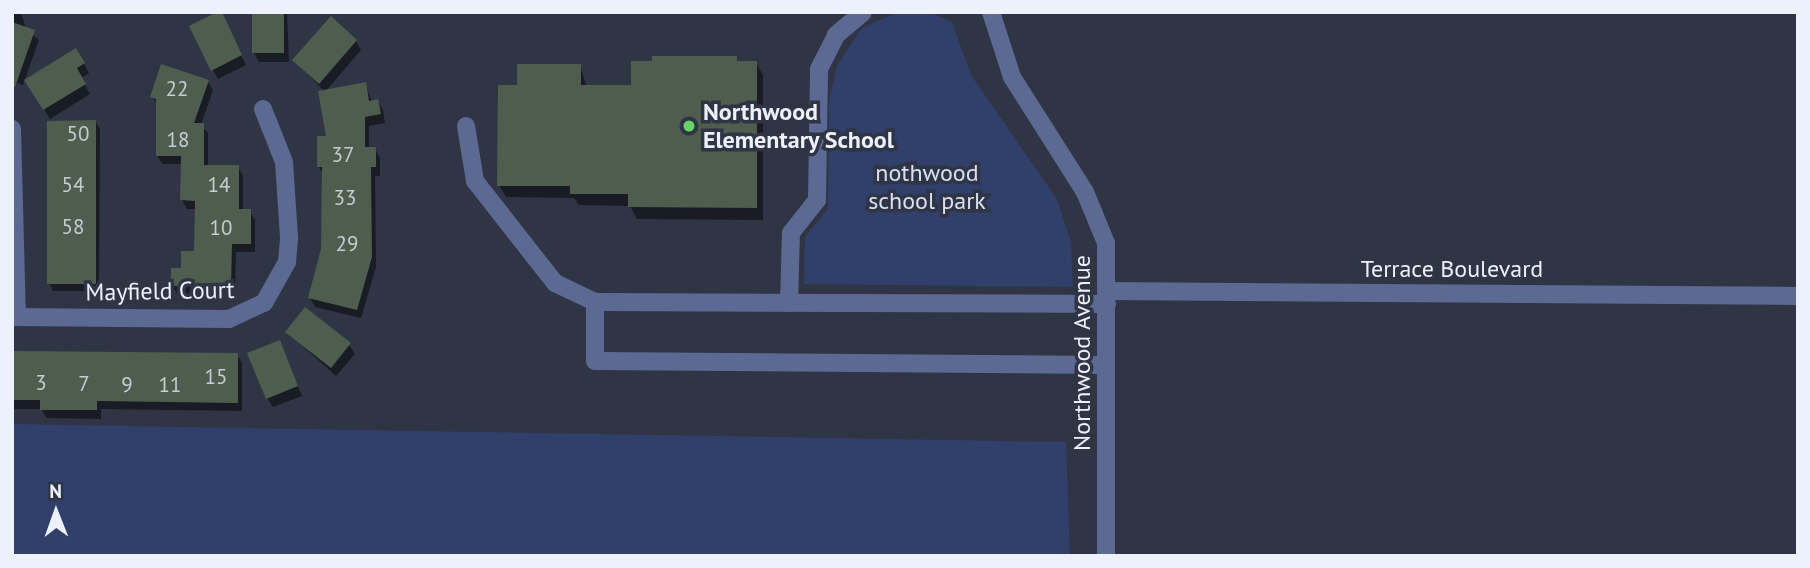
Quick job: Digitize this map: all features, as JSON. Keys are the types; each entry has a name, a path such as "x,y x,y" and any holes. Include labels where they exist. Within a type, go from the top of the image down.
{"street":[{"path":"789,303 791,233 817,200 820,69 836,35 863,12"},
{"name":"Northwood Avenue","path":"991,12 1012,77 1096,212 1106,243 1106,556"},
{"name":"Mayfield Court","path":"15,317 229,319 264,303 287,262 289,237 284,162 263,108"},
{"path":"466,126 475,181 555,283 594,302 595,361 1106,365"},
{"path":"12,129 15,317"},
{"name":"Terrace Boulevard","path":"594,302 1798,296"}],"green space":[{"name":"nothwood school park","path":"930,12 952,22 971,75 1057,199 1071,242 1073,287 804,284 805,237 828,209 829,101 837,66 861,29 895,13"},
{"path":"12,424 1066,442 1070,556 12,556"}],"building":[{"path":"222,12 242,55 211,71 189,26"},
{"path":"252,12 284,12 284,53 252,53"},
{"path":"331,16 357,40 319,84 292,60"},
{"path":"12,22 35,30 15,87 12,87"},
{"path":"76,48 85,63 77,68 86,84 43,110 24,80"},
{"path":"652,56 737,56 737,61 757,61 757,208 628,207 628,194 570,194 570,186 497,186 498,85 517,85 517,64 581,64 581,85 631,85 631,61 652,61"},
{"path":"161,64 209,80 194,123 204,123 204,165 239,165 239,209 251,209 251,244 232,244 231,286 171,286 171,268 181,268 181,251 194,251 195,201 180,200 181,156 156,156 156,99 150,97"},
{"path":"366,82 369,101 378,99 381,114 365,117 365,147 376,147 376,167 371,167 372,257 357,310 308,298 321,249 322,167 317,167 317,136 326,136 318,91"},
{"path":"96,120 96,284 47,284 47,121"},
{"path":"305,307 351,343 331,368 285,332"},
{"path":"280,340 298,386 266,399 247,353"},
{"path":"12,351 238,353 238,403 97,401 97,410 40,410 40,400 12,400"}],"place":[{"name":"Northwood Elementary School","path":"689,126"}]}
